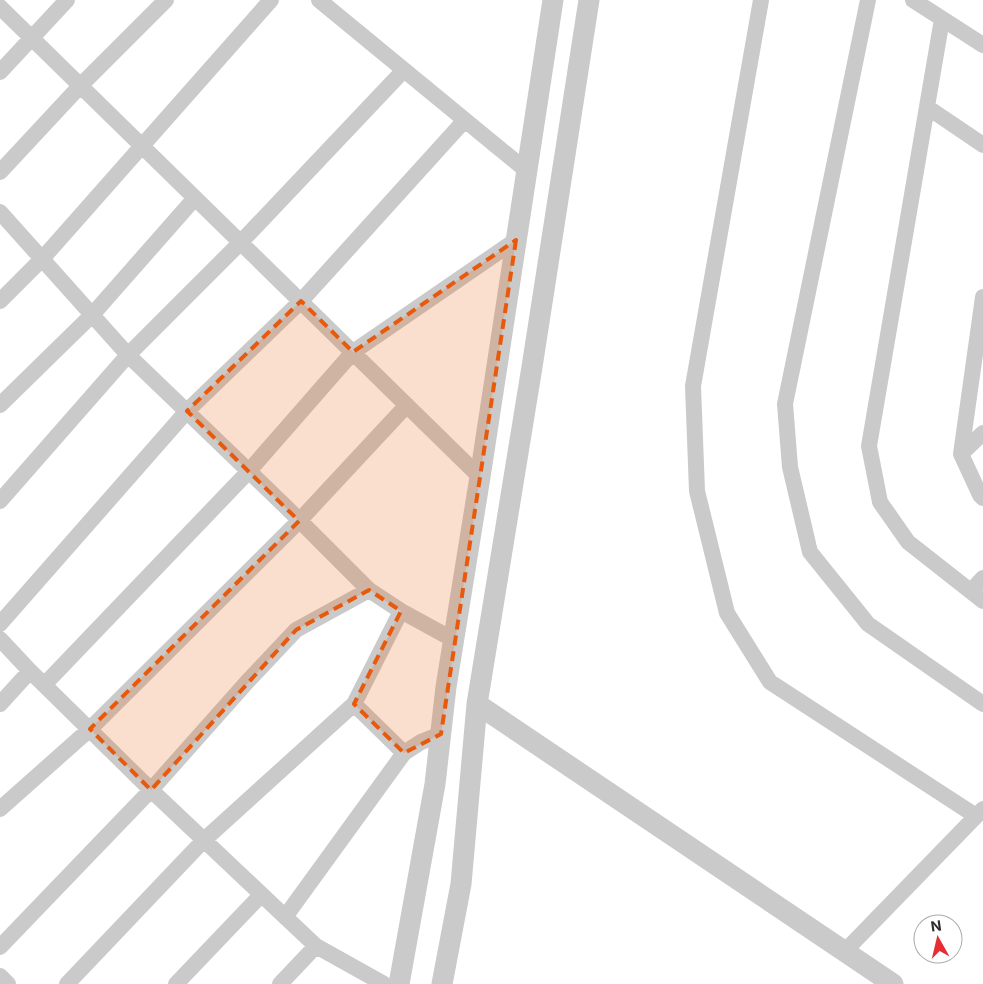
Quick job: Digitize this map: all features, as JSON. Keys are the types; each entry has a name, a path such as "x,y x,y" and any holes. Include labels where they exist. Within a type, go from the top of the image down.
{"street":[{"path":"0,72 67,0"},
{"path":"0,172 80,85 166,0"},
{"path":"0,301 42,259 271,0"},
{"path":"319,0 527,171"},
{"path":"399,984 435,784 454,640 553,0"},
{"path":"442,984 461,884 477,704 589,0"},
{"path":"760,0 693,386 697,491 727,613 770,682 979,813 844,952"},
{"path":"868,0 786,404 790,467 810,552 868,624 980,698"},
{"path":"913,0 983,45"},
{"path":"0,7 480,477"},
{"path":"942,19 869,446 880,502 908,542 977,596 983,578"},
{"path":"0,501 128,355 240,242 404,70"},
{"path":"927,107 983,145"},
{"path":"0,624 186,411 300,301 465,120"},
{"path":"0,405 92,315 195,198"},
{"path":"0,212 128,355 369,590 401,611 454,640"},
{"path":"44,684 249,471 353,352 516,240"},
{"path":"983,297 961,454 983,498"},
{"path":"0,809 90,729 299,521 407,405"},
{"path":"961,454 983,433"},
{"path":"0,947 151,790 296,630 369,590"},
{"path":"67,984 204,840 354,704 401,611"},
{"path":"0,639 151,790 316,946 384,984"},
{"path":"0,704 30,671"},
{"path":"354,704 404,752"},
{"path":"477,704 893,984"},
{"path":"285,917 404,752 421,742 441,734"},
{"path":"176,984 261,895"},
{"path":"280,984 316,946"},
{"path":"0,976 8,984"}],"highlighted area":[{"path":"516,240 441,734 404,753 354,704 401,611 369,590 296,630 151,790 90,729 299,521 187,411 301,301 353,352"}]}
